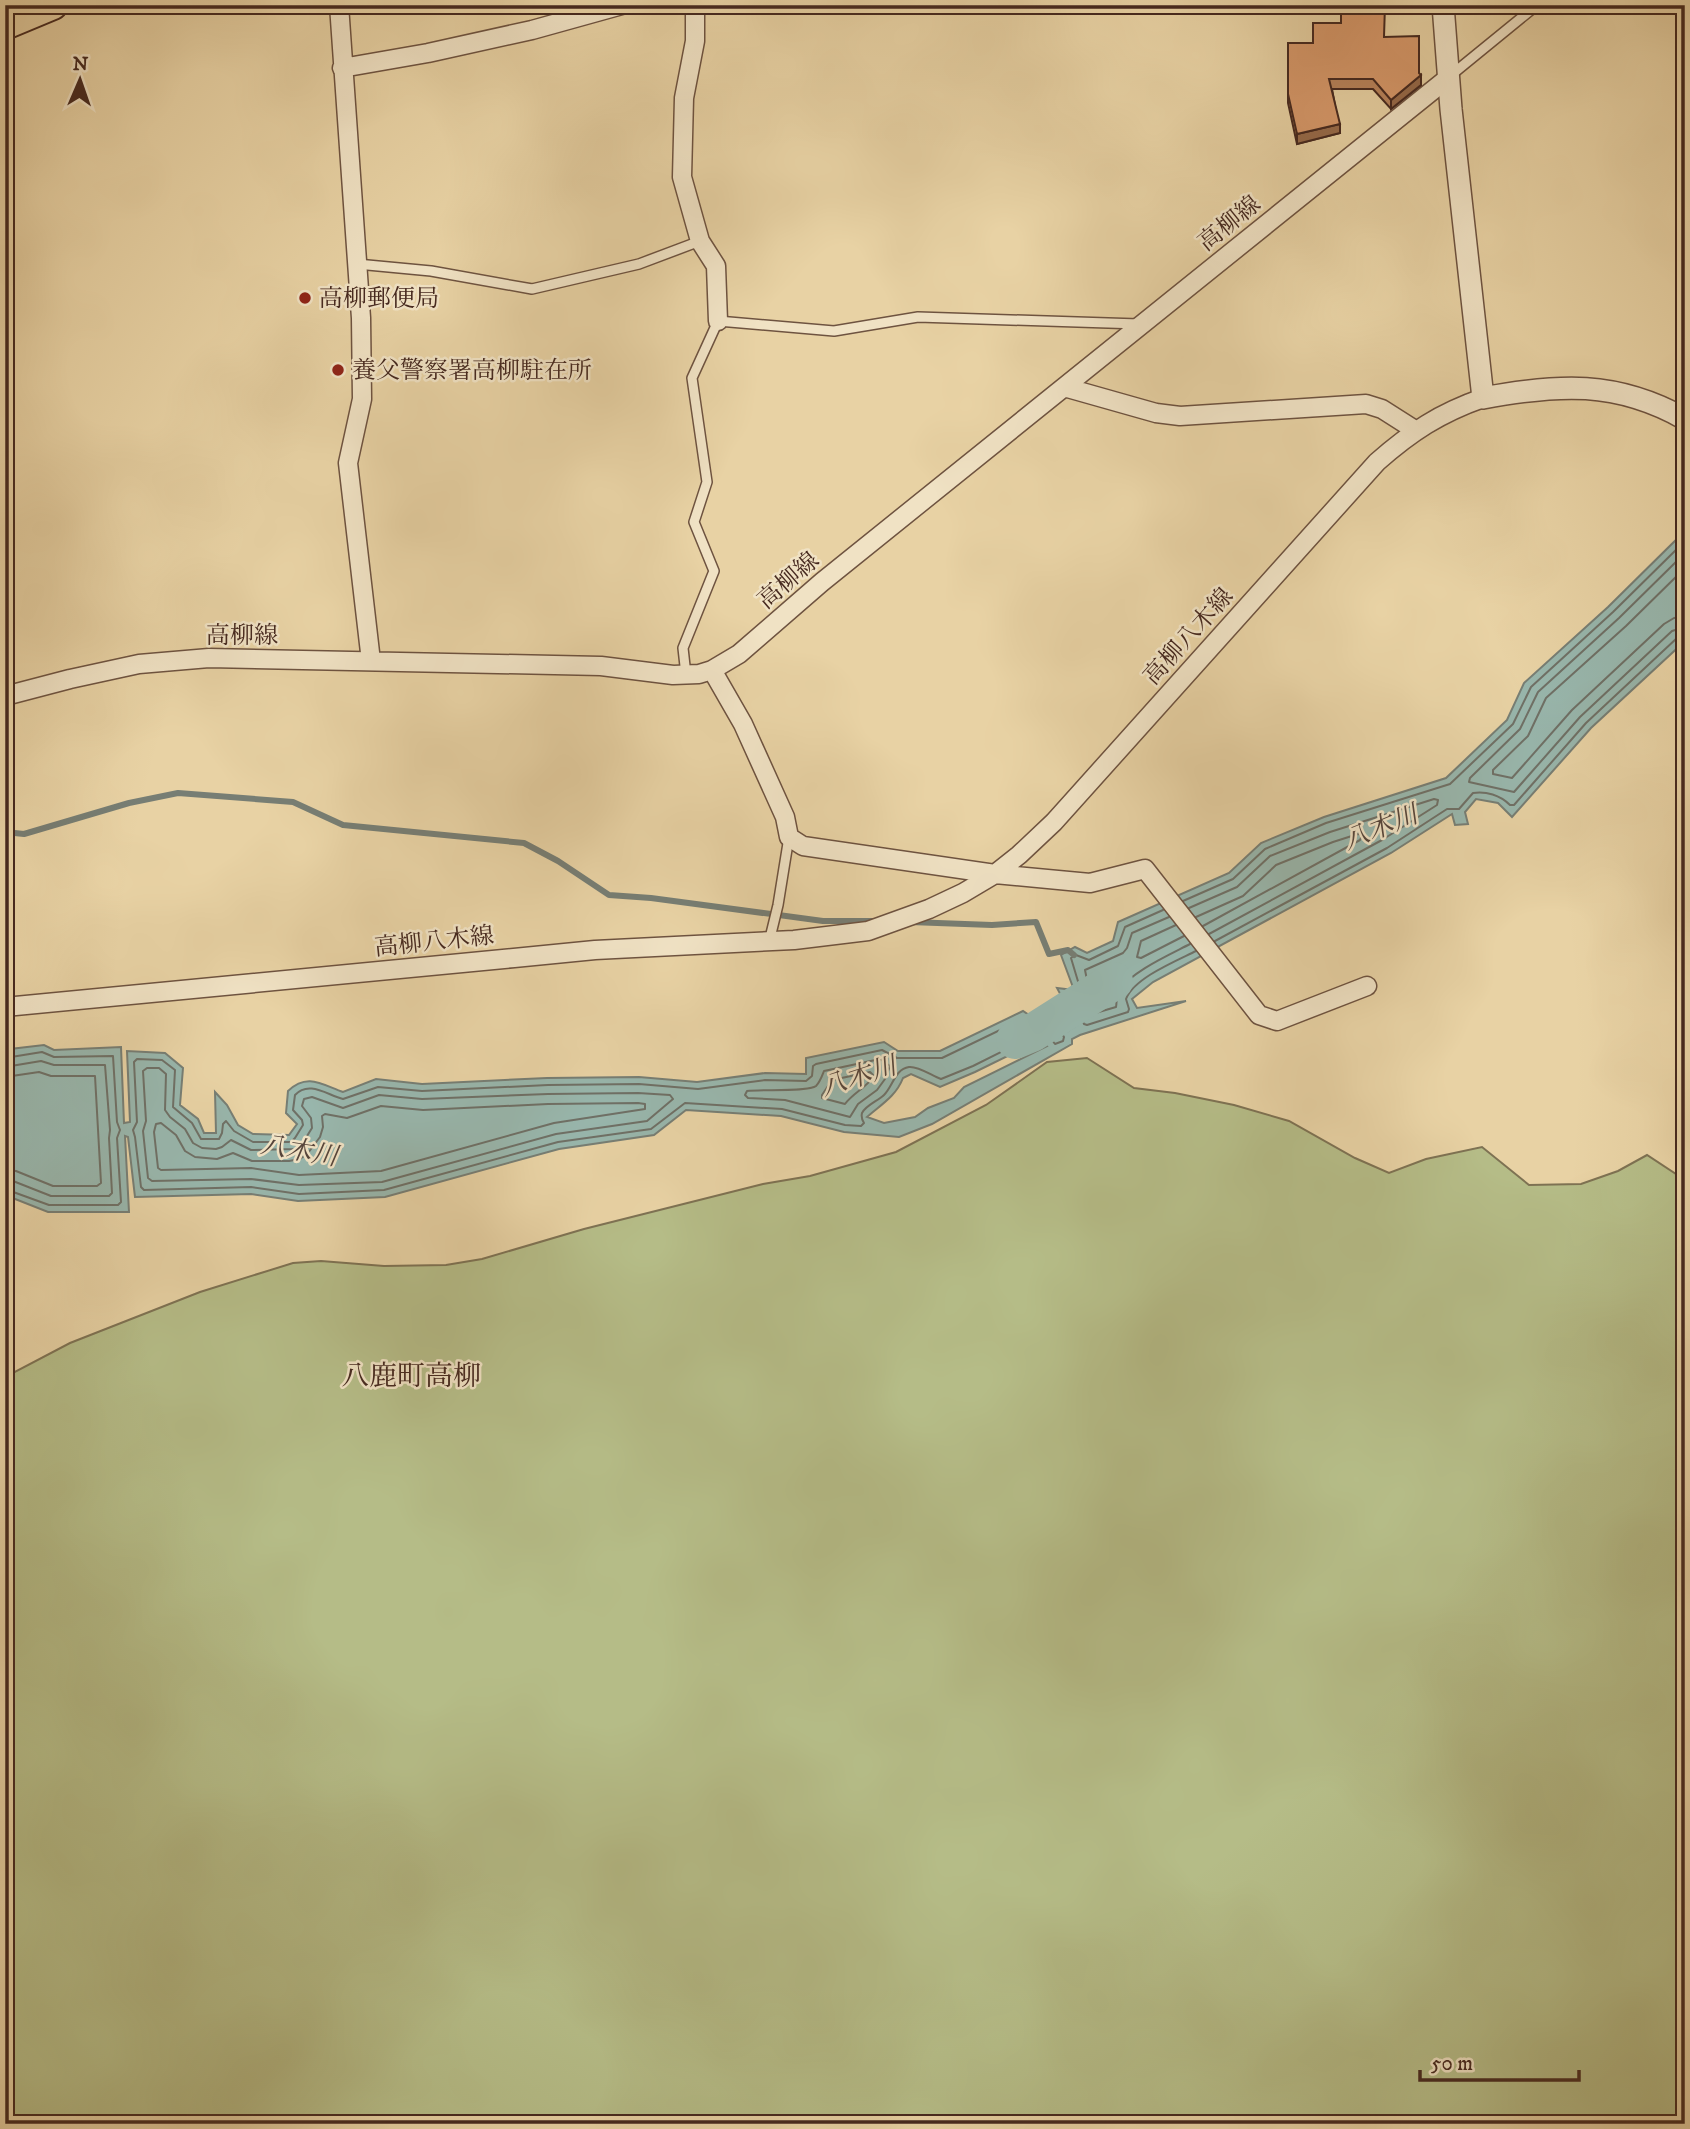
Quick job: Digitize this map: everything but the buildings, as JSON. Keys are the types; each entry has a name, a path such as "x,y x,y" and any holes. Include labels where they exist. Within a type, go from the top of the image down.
{"highway":[{"path":"5,24 53,5"}],"street":[{"path":"339,5 361,318 362,399 348,463 371,661"},
{"path":"342,68 428,53 532,30 622,5"},
{"path":"695,5 695,41 684,98 682,177 700,241 716,266 718,321"},
{"path":"1443,5 1448,78 1483,398 1532,390 1581,387 1629,395 1680,416"},
{"name":"高柳線","path":"5,696 92,674 162,661 234,658 601,666 686,675 712,670 754,641 828,576 1448,78"},
{"path":"1064,387 1180,416 1366,404 1382,409 1415,430"},
{"name":"高柳八木線","path":"5,1007 595,950 769,942 834,936 868,931 929,909 995,874 1054,821 1377,462 1415,430 1446,413 1483,398"},
{"path":"712,670 743,724 785,817 789,837 803,846 995,874 1090,883 1145,869 1259,1015 1277,1021 1367,986"}],"lane":[{"path":"1448,78 1537,5"},
{"path":"357,264 431,271 532,289 639,264 700,241"},
{"path":"686,675 682,648 714,571 694,522 707,482 692,378 718,321 834,331 918,317 1141,324"},
{"path":"769,942 789,837"}],"green space":[{"path":"1087,1058 1134,1088 1234,1105 1289,1121 1355,1158 1389,1173 1426,1159 1482,1147 1529,1185 1581,1184 1618,1171 1647,1155 1685,1180 1685,1336 1682,1337 1685,1341 1685,2124 5,2124 5,1377 70,1343 200,1292 293,1263 321,1261 384,1266 446,1265 482,1259 584,1229 763,1184 810,1176 896,1152 986,1105 1047,1062"}],"water":[{"path":"1685,531 1685,641 1591,728 1512,817 1498,803 1476,799 1465,812 1468,824 1455,825 1452,814 1391,853 1153,982 1132,999 1137,1008 1186,1001 1080,1035 1072,1039 1072,1044 932,1124 899,1137 844,1132 781,1116 686,1110 654,1135 559,1149 385,1197 298,1201 251,1194 135,1197 128,1137 125,1136 129,1212 48,1212 5,1195 5,1052 10,1049 44,1045 54,1050 121,1047 124,1123 130,1122 127,1051 165,1053 183,1068 180,1105 198,1119 204,1133 216,1133 215,1092 227,1105 238,1125 253,1134 289,1135 297,1124 286,1113 288,1091 308,1081 343,1092 376,1079 422,1084 639,1077 697,1082 765,1073 806,1074 806,1058 884,1042 898,1051 940,1051 1023,1011 1029,1015 1044,1007 1051,1015 1059,1014 1068,1031 1077,1025 1057,988 1074,990 1061,955 1075,947 1087,953 1113,941 1118,922 1229,873 1261,843 1324,817 1446,778 1507,720 1524,683 1608,607","holes":["1042,1039 1047,1046 964,1087 954,1098 928,1108 915,1117 884,1123 867,1117 892,1095 903,1078 911,1074 940,1087"]}],"waterway":[{"path":"5,832 24,834 129,803 178,793 293,802 343,825 524,843 558,861 609,895 823,921 875,921"},
{"path":"910,922 992,925 1036,922 1049,954 1068,950 1074,955"},
{"name":"八木川","path":"1015,1040 1032,1033 1114,981"}],"place":[{"name":"高柳郵便局","path":"305,298"},
{"name":"養父警察署高柳駐在所","path":"338,370"}],"district":[{"name":"八鹿町高柳","path":"411,1375"}]}
